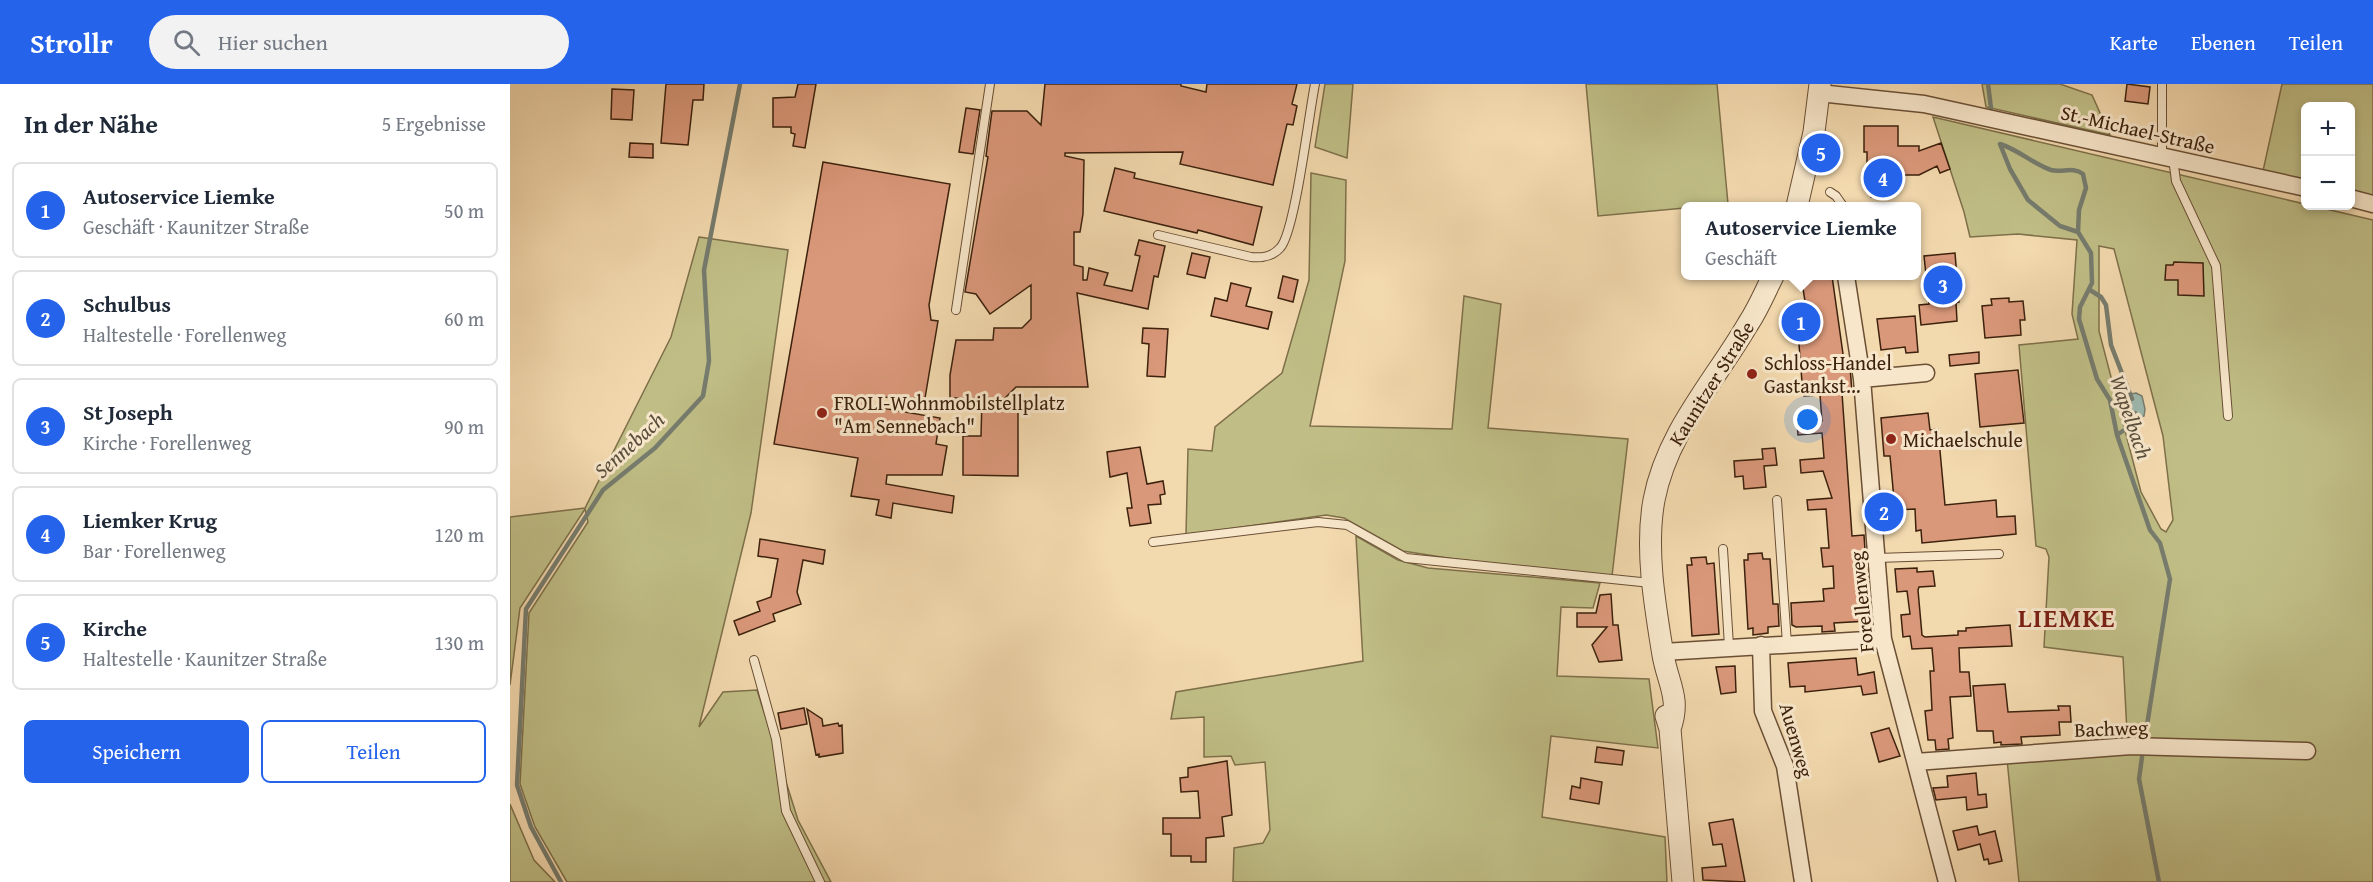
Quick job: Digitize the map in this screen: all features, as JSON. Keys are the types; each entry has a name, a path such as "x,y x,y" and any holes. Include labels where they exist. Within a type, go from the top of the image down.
{"street":[{"name":"St.-Michael-Straße","path":"1819,89 1924,104 2301,187"},
{"path":"1798,202 1812,142 1819,89"},
{"path":"2355,199 2373,204"},
{"name":"Kaunitzer Straße","path":"1683,882 1670,729 1665,714 1664,663 1654,583 1651,541 1654,501 1666,456 1682,424 1749,324 1771,280"},
{"name":"Forellenweg","path":"1847,280 1862,379 1883,639 1947,882"},
{"path":"1862,379 1926,373"},
{"path":"1664,663 1729,646 1883,639"},
{"name":"Auenweg","path":"1761,645 1763,711 1785,766 1803,882"},
{"name":"Bachweg","path":"1916,762 2131,746 2307,752"}],"lane":[{"path":"956,310 990,84"},
{"path":"1158,236 1251,257 1264,258 1281,248 1291,224 1315,84"},
{"path":"2162,84 2167,157 2216,266 2228,416"},
{"path":"1830,192 1840,202"},
{"path":"1777,500 1787,644"},
{"path":"1153,542 1318,522 1347,525 1406,558 1644,584 1654,583"},
{"path":"1724,549 1729,646"},
{"path":"1877,558 1999,554"},
{"path":"754,660 776,739 786,811 820,882"}],"shaded area":[{"path":"1325,84 1353,84 1347,158 1315,147"},
{"path":"1586,84 1717,84 1728,202 1681,202 1681,208 1598,216"},
{"path":"1982,84 2060,84 2092,95 2110,135 1986,107"},
{"path":"2282,84 2373,84 2373,197 2355,193 2355,102 2301,102 2301,180 2263,171"},
{"path":"1933,117 2301,203 2301,210 2330,210 2373,220 2373,882 2019,882 2007,759 2128,751 2123,657 2044,647 2049,557 2046,549 2036,546 2019,345 2078,339 2072,314 2077,240 2018,234 1970,237","holes":["2099,246 2114,249 2163,436 2173,520 2166,532 2161,529 2141,492 2099,331"]},
{"path":"1311,173 1346,180 1345,261 1310,426 1452,429 1464,296 1501,304 1488,428 1628,439 1612,576 1454,559 1403,551 1344,518 1326,515 1186,535 1188,449 1212,451 1215,427 1282,373 1309,280"},
{"path":"699,237 788,250 751,513 699,727 723,692 757,690 798,820 831,882 567,882 535,827 520,784 529,613 588,522 585,509 520,608 510,685 510,517 585,508 671,337"},
{"path":"1356,536 1398,560 1428,568 1600,583 1593,608 1561,607 1557,676 1649,679 1658,748 1551,736 1542,817 1665,837 1667,882 1233,882 1234,848 1263,843 1270,830 1265,762 1235,765 1231,756 1204,757 1204,717 1171,719 1176,692 1363,661"},
{"path":"510,804 534,860 555,882 510,882"}],"water":[{"path":"2136,393 2142,396 2145,409 2144,416 2137,419 2130,415 2127,400 2131,394"}],"building":[{"path":"666,84 704,84 703,100 693,100 688,145 661,143"},
{"path":"798,84 816,84 805,148 793,146 795,134 791,133 791,127 773,127 773,98 795,97"},
{"path":"1045,84 1181,84 1181,86 1206,92 1207,84 1297,84 1292,104 1297,106 1293,125 1287,124 1273,185 1180,164 1183,152 1065,153 1065,156 1084,160 1083,214 1080,232 1074,232 1074,265 1083,267 1083,280 1087,280 1089,268 1108,273 1104,285 1132,291 1140,256 1135,255 1139,240 1165,246 1158,277 1154,276 1148,309 1077,293 1088,387 1016,387 992,411 1018,411 1018,476 963,475 963,436 981,436 982,398 950,398 950,375 956,340 993,340 994,328 1022,328 1031,319 1031,285 990,314 976,294 965,292 988,157 986,156 992,111 1027,111 1041,125"},
{"path":"2127,84 2150,87 2148,104 2125,101"},
{"path":"612,89 634,90 632,120 611,119"},
{"path":"966,108 980,110 973,154 959,152"},
{"path":"1864,126 1898,126 1898,146 1919,146 1919,151 1941,143 1950,169 1940,173 1937,166 1919,175 1892,175 1893,196 1871,197 1871,182 1867,182 1867,152 1864,152"},
{"path":"630,143 653,144 653,158 629,157"},
{"path":"823,162 950,184 929,305 931,320 938,321 925,398 871,397 870,406 940,418 936,444 947,446 942,475 887,475 886,484 954,496 952,513 893,503 891,518 876,515 879,500 851,496 858,458 774,444"},
{"path":"1115,168 1135,173 1134,178 1262,207 1253,245 1198,230 1197,233 1104,211"},
{"path":"1192,253 1210,257 1205,278 1187,274"},
{"path":"1955,253 1959,302 1956,303 1957,321 1921,325 1919,305 1929,304 1924,256"},
{"path":"2174,262 2203,263 2204,296 2178,295 2178,280 2165,280 2166,265 2173,265"},
{"path":"1283,276 1298,280 1293,302 1278,298"},
{"path":"1802,280 1833,280 1845,368 1850,368 1852,393 1842,393 1852,536 1864,535 1865,550 1862,550 1868,621 1834,623 1835,631 1822,632 1822,626 1796,627 1792,625 1791,603 1824,601 1823,589 1834,588 1833,566 1823,567 1821,548 1829,548 1826,509 1808,510 1807,500 1832,498 1823,471 1801,473 1800,460 1824,458 1822,433 1798,435 1797,422 1822,421 1820,395 1804,396 1804,393 1797,393 1796,382 1802,382 1798,332 1794,329 1794,321 1808,320"},
{"path":"1231,283 1251,288 1246,306 1272,312 1268,329 1211,316 1215,298 1227,301"},
{"path":"2009,298 2009,302 2023,301 2025,320 2020,320 2021,335 1985,338 1982,306 1992,305 1991,299"},
{"path":"1915,316 1918,352 1906,353 1905,347 1881,350 1877,319"},
{"path":"1143,328 1168,329 1165,377 1147,376 1149,344 1142,343"},
{"path":"1979,352 1979,363 1950,366 1949,355"},
{"path":"2018,370 2024,423 1980,427 1975,374"},
{"path":"1928,413 1930,430 1938,429 1945,505 1996,500 1997,517 2015,516 2016,534 1922,543 1921,530 1916,531 1915,509 1895,510 1890,456 1884,456 1881,418"},
{"path":"1140,447 1147,484 1163,481 1165,494 1160,495 1161,504 1148,505 1151,523 1130,526 1127,508 1132,508 1127,473 1110,477 1107,452"},
{"path":"1775,448 1777,465 1764,466 1766,487 1744,489 1743,476 1735,477 1734,461 1763,459 1762,449"},
{"path":"760,539 825,550 823,564 803,560 797,592 801,604 773,614 775,621 739,635 734,621 760,611 757,602 771,597 778,559 758,556"},
{"path":"1762,553 1763,559 1770,559 1773,604 1778,604 1779,626 1768,627 1768,633 1753,635 1753,628 1748,629 1744,560 1748,560 1748,554"},
{"path":"1706,557 1707,564 1714,563 1719,634 1692,636 1687,565 1692,565 1691,558"},
{"path":"1917,568 1917,572 1933,571 1935,586 1919,587 1918,590 1922,635 1925,637 1958,635 1958,631 1966,631 1966,628 2010,625 2012,646 1959,648 1960,672 1969,672 1971,696 1950,697 1953,738 1948,739 1949,749 1936,750 1935,740 1928,740 1925,711 1932,710 1930,671 1934,671 1932,648 1912,649 1910,636 1903,637 1901,615 1910,614 1907,591 1897,592 1895,569"},
{"path":"1611,594 1613,625 1618,625 1622,660 1599,662 1592,645 1607,627 1577,627 1577,613 1596,613 1600,595"},
{"path":"1856,658 1858,675 1874,672 1877,693 1863,695 1861,686 1805,692 1805,686 1790,687 1788,663"},
{"path":"1735,666 1736,692 1721,694 1716,667"},
{"path":"2005,684 2008,712 2059,710 2058,706 2070,706 2071,722 2059,722 2060,735 2021,737 2022,744 1994,743 1993,731 1977,731 1973,686"},
{"path":"804,708 807,724 781,729 778,713"},
{"path":"807,709 822,719 823,726 838,723 839,726 842,725 843,753 819,757 819,754 816,755"},
{"path":"1889,728 1900,756 1879,762 1871,733"},
{"path":"1597,747 1624,751 1622,765 1595,762"},
{"path":"1227,761 1232,815 1222,817 1224,836 1206,838 1206,862 1191,862 1191,856 1171,856 1171,834 1163,834 1163,818 1200,818 1198,791 1181,792 1180,778 1188,777 1188,768"},
{"path":"1976,773 1978,795 1986,794 1987,807 1967,810 1966,797 1936,800 1933,788 1948,787 1947,776"},
{"path":"1581,778 1602,782 1599,804 1570,799 1572,786 1580,788"},
{"path":"1733,819 1745,882 1703,880 1702,868 1726,866 1722,844 1713,845 1709,823"},
{"path":"1977,826 1979,835 1995,831 2002,861 1989,864 1988,859 1984,860 1980,844 1958,850 1953,831"}],"waterway":[{"name":"Sennebach","path":"561,882 531,827 517,785 526,609 603,490 655,448 703,396 709,361 704,270 740,84"},
{"name":"Wapelbach","path":"1988,84 1991,108"},
{"name":"Wapelbach","path":"2000,144 2010,169 2028,200 2060,226 2078,232 2091,253 2092,283 2080,307 2079,319 2097,379 2110,400 2117,435 2150,530 2160,543 2170,579 2145,738"},
{"path":"2000,144 2051,170 2075,170 2083,174 2086,188 2079,210 2078,232"},
{"path":"2090,290 2101,297 2106,305 2111,345 2132,399"},
{"path":"2117,435 2130,426 2135,413"},
{"name":"Wapelbach","path":"2142,757 2139,779 2159,882"}],"place":[{"name":"Kirche","path":"1821,153"},
{"name":"Liemker Krug","path":"1883,178"},
{"name":"St Joseph","path":"1943,285"},
{"name":"Autoservice Liemke","path":"1801,322"},
{"name":"Schloss-Handel Gastankst...","path":"1752,374"},
{"name":"FROLI-Wohnmobilstellplatz \"Am Sennebach\"","path":"822,413"},
{"name":"Michaelschule","path":"1891,439"},
{"name":"Schulbus","path":"1884,512"}],"district":[{"name":"LIEMKE","path":"2067,617"}]}
